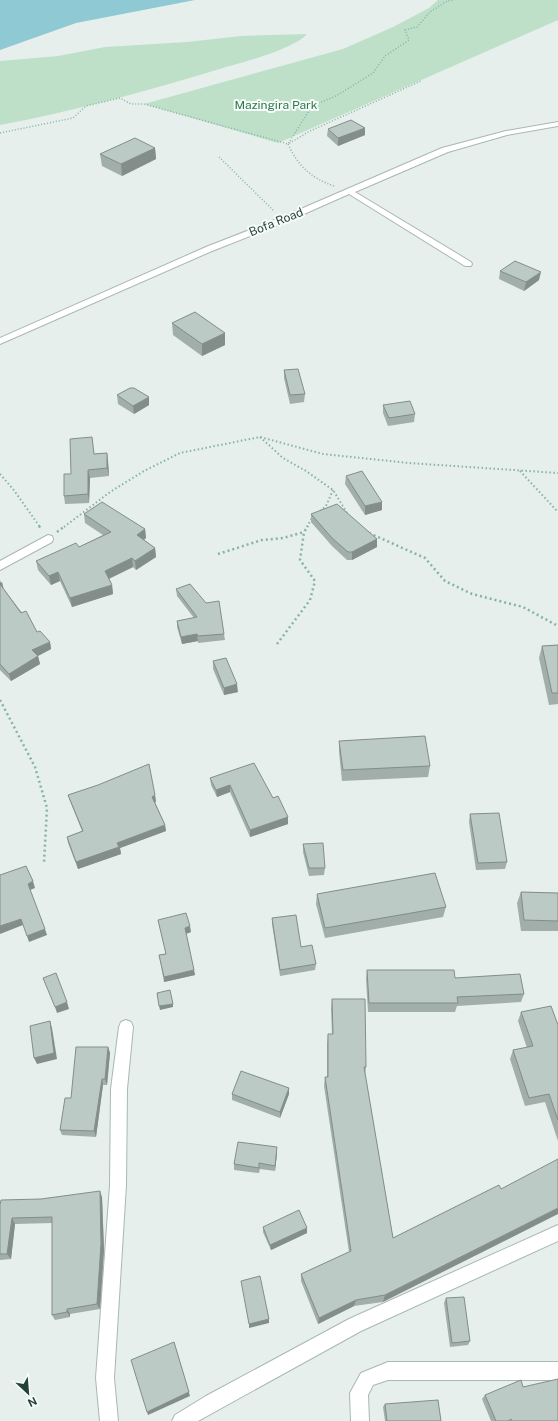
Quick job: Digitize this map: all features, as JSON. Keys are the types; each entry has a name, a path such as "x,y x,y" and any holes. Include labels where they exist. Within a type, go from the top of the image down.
{"street":[{"name":"Bofa Road","path":"0,341 209,249 284,220 445,150 506,133 558,124"},
{"path":"349,191 468,264"},
{"path":"0,566 48,540"},
{"path":"109,1421 105,1378 107,1331 118,1185 120,1089 126,1027"},
{"path":"180,1421 212,1402 355,1325 558,1233"},
{"path":"360,1421 359,1393 367,1379 388,1372 558,1371"}],"path":[{"path":"288,144 312,106 336,96 373,73 384,56 409,40 405,30 417,27 430,12 447,1 454,0"},
{"path":"0,133 73,118 86,106 120,98 131,104 144,104 288,144 329,122 421,81"},
{"path":"288,144 293,156 304,172 319,182 349,191"},
{"path":"219,157 284,220"},
{"path":"260,437 283,458 306,471 333,490 351,518"},
{"path":"0,474 13,489 48,540 110,492 144,471 180,453 260,437 323,454 409,463 558,473"},
{"path":"520,470 558,512"},
{"path":"277,644 310,600 315,581 300,560 304,532 312,516 326,506 333,490"},
{"path":"218,554 262,540 283,538 304,532"},
{"path":"367,532 425,558 445,581 472,594 522,607 558,626"},
{"path":"0,700 35,766 47,808 44,863"}],"green space":[{"name":"Mazingira Park","path":"438,0 558,0 558,20 278,143 144,104 343,49 393,27 429,8"},
{"path":"307,34 301,40 280,50 243,62 113,100 0,125 0,61 58,56 105,47 187,42 241,36"}],"water":[{"path":"0,0 195,0 76,23 0,50"}],"building":[{"path":"351,120 365,128 338,138 328,129"},
{"path":"135,138 155,148 121,164 100,154"},
{"path":"515,261 541,272 526,282 500,271"},
{"path":"195,312 225,333 202,344 172,323"},
{"path":"298,369 305,394 290,395 284,370"},
{"path":"130,388 134,388 149,397 133,406 117,395"},
{"path":"410,401 415,414 389,418 383,405"},
{"path":"92,437 94,454 107,453 107,468 88,470 88,494 64,496 64,474 71,474 70,439"},
{"path":"362,471 382,502 365,506 346,476"},
{"path":"102,502 145,529 137,535 155,548 135,561 132,558 105,571 112,585 70,598 58,572 49,576 36,561 76,543 79,547 111,532 84,514"},
{"path":"337,504 377,539 352,552 348,552 332,538 311,514"},
{"path":"0,584 21,613 26,611 37,632 40,631 50,642 32,650 38,656 9,674 0,664"},
{"path":"190,584 206,603 219,601 224,634 198,636 197,634 181,637 177,621 197,617 176,589"},
{"path":"558,645 558,693 552,693 542,646"},
{"path":"226,658 237,684 224,688 213,661"},
{"path":"425,736 430,766 343,770 339,741"},
{"path":"254,763 273,798 278,796 288,817 250,830 230,785 216,790 210,778"},
{"path":"149,764 155,795 152,797 165,825 117,843 119,847 76,862 67,837 83,831 68,795 98,785"},
{"path":"499,813 507,862 478,863 470,814"},
{"path":"323,843 325,868 309,868 303,844"},
{"path":"26,866 33,881 28,884 45,929 27,936 21,919 0,926 0,875"},
{"path":"435,873 446,907 325,928 317,894"},
{"path":"521,892 558,893 558,921 524,920"},
{"path":"186,913 190,926 185,928 194,970 164,977 159,955 166,954 158,920"},
{"path":"296,915 301,947 312,945 316,964 280,970 272,918"},
{"path":"367,970 454,970 455,978 520,974 524,994 457,997 458,1003 369,1003"},
{"path":"56,973 67,1002 55,1007 43,978"},
{"path":"170,990 173,1004 159,1006 157,993"},
{"path":"332,999 365,999 366,1067 364,1067 393,1238 499,1185 501,1189 558,1159 558,1208 385,1295 356,1300 319,1318 301,1274 351,1251 325,1077 328,1077 328,1034 333,1034"},
{"path":"551,1006 558,1025 558,1120 549,1094 529,1098 513,1050 533,1046 521,1012"},
{"path":"50,1021 54,1053 34,1058 30,1026"},
{"path":"76,1047 108,1047 105,1079 102,1079 94,1131 60,1130 65,1098 71,1098"},
{"path":"241,1071 289,1088 280,1112 232,1094"},
{"path":"238,1142 277,1147 275,1166 259,1163 259,1168 234,1164"},
{"path":"100,1191 101,1244 97,1304 67,1309 67,1312 52,1315 52,1217 12,1218 7,1254 0,1254 1,1200 41,1199"},
{"path":"299,1210 307,1228 270,1245 263,1227"},
{"path":"260,1276 269,1319 249,1324 241,1281"},
{"path":"464,1297 470,1341 452,1343 446,1298"},
{"path":"174,1342 189,1392 147,1412 131,1360"},
{"path":"558,1379 558,1421 512,1421 511,1419 508,1421 496,1421 485,1395 521,1380 523,1387"},
{"path":"438,1400 441,1421 387,1421 385,1404"}]}
